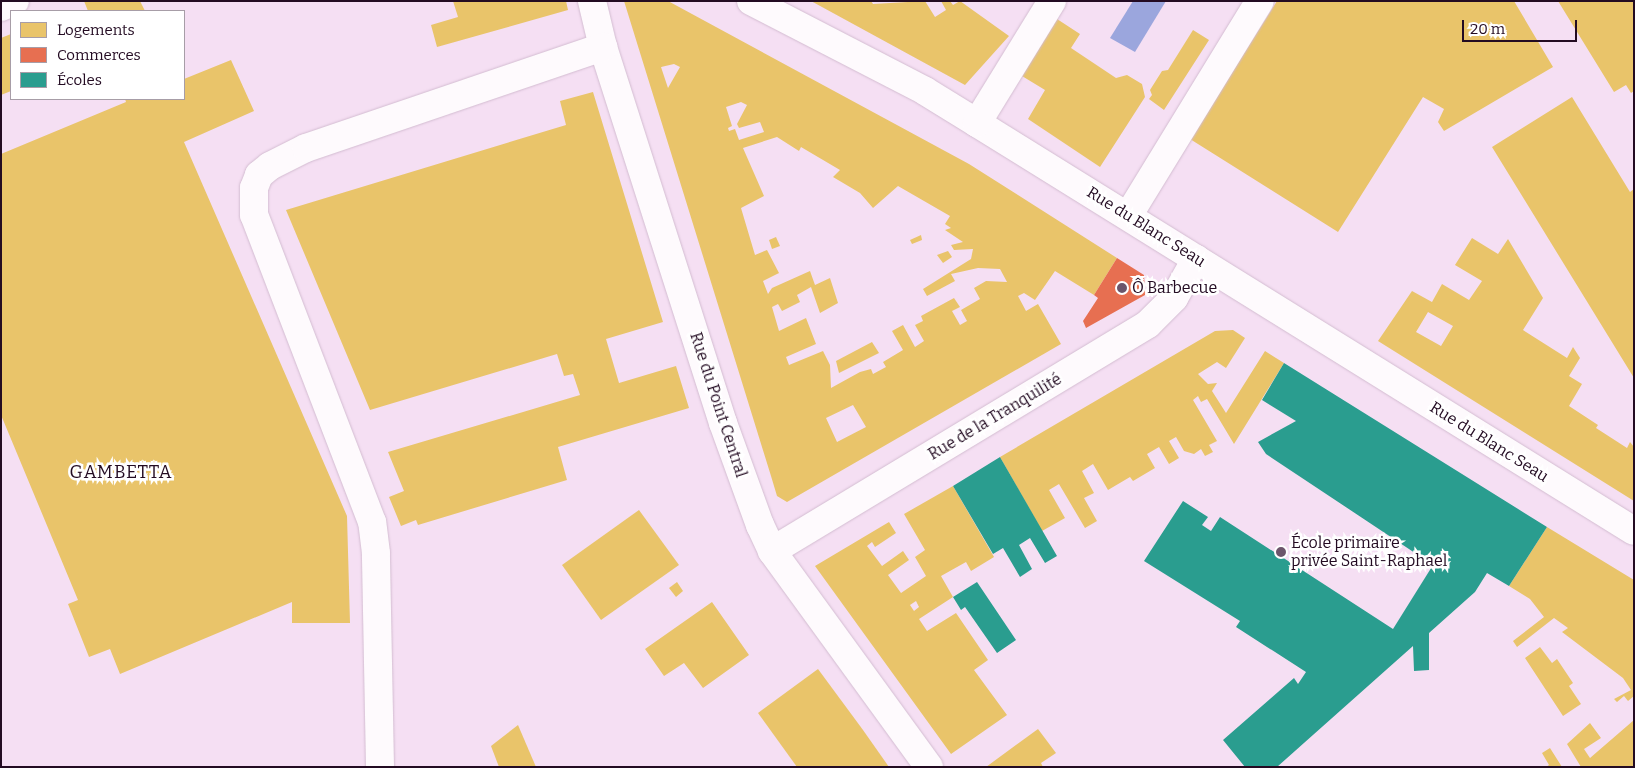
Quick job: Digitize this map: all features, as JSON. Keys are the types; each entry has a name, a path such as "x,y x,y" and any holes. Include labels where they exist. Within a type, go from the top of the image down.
{"street":[{"path":"1,7 15,1"},
{"name":"Rue du Point Central","path":"592,1 603,47 722,423 772,551 929,767"},
{"name":"Rue du Blanc Seau","path":"751,1 885,70 977,123 1634,531"},
{"path":"977,123 1052,1"},
{"path":"1128,216 1260,1"},
{"path":"380,767 376,554 372,522 254,215 254,188 259,175 270,166 306,148 603,47"},
{"name":"Rue de la Tranquilité","path":"772,551 1148,324 1174,298 1196,259"}],"water":[{"path":"1133,1 1166,1 1135,52 1110,38"}],"building: Logements":[{"path":"84,1 140,1 144,10 88,10"},
{"path":"453,1 566,1 568,10 437,47 431,25 458,17"},
{"path":"624,1 668,1 969,164 1117,258 1094,295 1055,271 1035,300 1024,293 1018,296 1026,311 1038,304 1061,344 787,502 777,496","holes":["674,64 680,67 668,88 661,67","741,102 747,105 737,124 739,128 760,122 764,132 739,140 735,129 729,131 728,128 732,126 726,107","777,137 799,151 801,147 840,170 833,177 860,193 873,208 898,186 950,216 945,224 951,228 945,230 963,242 951,245 954,250 973,249 971,259 923,289 927,296 955,281 951,274 978,268 1000,269 1007,282 986,281 974,288 980,299 961,310 967,321 960,325 952,311 960,307 954,298 921,316 923,321 915,325 924,341 915,347 903,325 892,331 903,350 883,362 886,367 873,374 871,369 860,372 831,388 830,365 823,351 789,365 786,357 816,344 806,318 779,331 772,307 778,304 782,311 800,302 797,295 811,287 820,313 838,303 830,278 815,285 810,271 772,288 768,294 763,281 779,273 767,250 755,255 741,208 764,196 743,148","853,405 866,427 837,442 826,418"]},
{"path":"811,1 871,1 873,4 925,1 935,17 946,10 941,1 950,1 953,5 960,1 1009,36 965,85"},
{"path":"1277,1 1514,1 1553,67 1444,131 1438,122 1444,109 1423,97 1338,232 1190,139"},
{"path":"1558,1 1634,1 1634,91 1631,93 1626,85 1614,92"},
{"path":"1057,19 1080,34 1071,48 1116,78 1127,75 1142,84 1145,97 1100,167 1028,119 1045,90 1022,76"},
{"path":"1193,30 1209,40 1164,110 1149,99 1152,95 1150,90 1162,71 1168,70"},
{"path":"10,34 10,91 1,95 1,38"},
{"path":"231,60 254,111 184,142 347,516 350,623 292,623 292,602 120,674 110,649 89,657 68,604 78,600 1,415 1,154 126,102 125,100 185,100 185,79"},
{"path":"593,92 663,322 606,339 619,383 676,366 689,408 558,447 567,480 418,525 416,520 401,526 389,497 404,491 388,452 580,395 573,374 564,376 557,354 370,410 286,210 566,125 560,101"},
{"path":"1572,97 1630,192 1634,189 1634,378 1492,147"},
{"path":"921,235 922,240 912,244 910,240"},
{"path":"776,237 780,246 772,249 769,240"},
{"path":"1472,238 1498,254 1508,239 1543,298 1523,330 1567,358 1573,347 1580,358 1569,376 1582,384 1569,406 1598,425 1596,428 1627,448 1630,442 1634,447 1634,501 1378,341 1412,291 1432,302 1442,284 1469,300 1482,281 1455,265","holes":["1428,312 1453,326 1441,346 1416,332"]},
{"path":"948,251 952,257 943,263 937,255"},
{"path":"1233,330 1245,338 1226,368 1217,362 1198,374 1208,384 1217,383 1212,391 1226,413 1265,351 1284,363 1234,444 1207,399 1201,402 1198,396 1193,400 1217,441 1209,445 1213,452 1205,456 1201,449 1194,454 1184,451 1176,437 1169,441 1179,458 1169,464 1159,447 1147,454 1155,468 1133,481 1130,477 1108,490 1093,464 1082,471 1094,493 1084,498 1097,521 1085,528 1059,484 1049,490 1065,518 1042,531 1000,457 1215,331"},
{"path":"872,342 879,353 839,373 836,361"},
{"path":"953,486 994,557 971,571 966,562 941,576 953,597 919,619 927,631 956,613 988,660 974,670 1007,715 951,754 815,566 889,522 896,533 875,547 872,542 867,546 882,566 903,551 909,560 888,575 901,593 926,576 915,557 925,550 904,514","holes":["916,601 919,607 914,611 910,605"]},
{"path":"639,510 679,565 601,620 562,565"},
{"path":"1547,527 1634,580 1634,696 1628,701 1624,696 1617,702 1614,699 1631,690 1623,678 1562,632 1568,628 1554,618 1517,647 1513,641 1544,617 1530,599 1509,586"},
{"path":"677,582 683,591 676,597 669,588"},
{"path":"712,602 749,655 703,688 684,663 664,676 645,649"},
{"path":"1540,647 1552,663 1557,659 1573,683 1569,686 1581,704 1563,716 1525,658"},
{"path":"818,669 889,767 797,767 758,713"},
{"path":"1634,720 1634,767 1581,767 1567,744 1590,723 1601,738 1584,749 1590,758"},
{"path":"518,725 536,767 499,767 491,746"},
{"path":"1038,729 1056,753 1041,763 1043,767 986,767"},
{"path":"1550,748 1562,767 1546,767 1549,765 1542,753"}],"building: Commerces":[{"path":"1117,258 1144,275 1145,295 1086,328 1083,321 1098,298 1094,295"}],"building: Écoles":[{"path":"1284,363 1547,527 1509,586 1487,573 1475,592 1429,633 1429,670 1414,671 1413,646 1277,767 1245,767 1223,740 1294,678 1298,684 1306,672 1236,627 1240,621 1144,561 1183,501 1208,517 1202,525 1211,531 1220,517 1393,629 1433,565 1266,454 1258,442 1296,421 1262,400"},
{"path":"1000,457 1057,556 1045,563 1030,538 1019,545 1032,569 1020,577 1003,548 993,554 953,486"},
{"path":"977,582 1016,640 997,653 965,607 961,610 953,597"}],"place":[{"name":"Ô Barbecue","path":"1122,288"},
{"name":"École primaire privée Saint-Raphael","path":"1281,552"}],"district":[{"name":"GAMBETTA","path":"121,472"}]}
